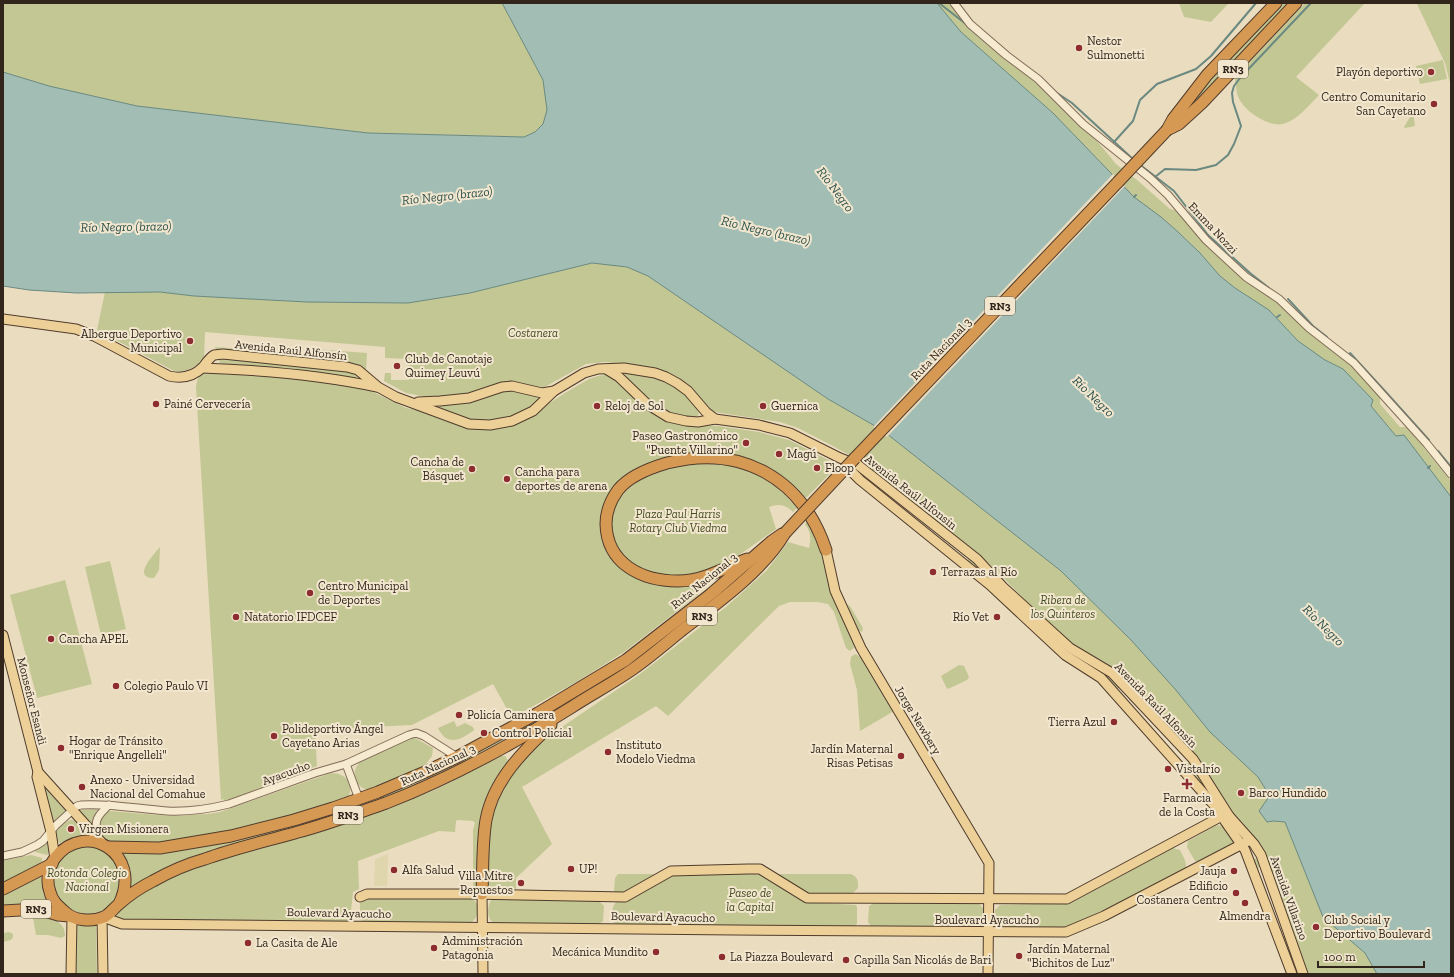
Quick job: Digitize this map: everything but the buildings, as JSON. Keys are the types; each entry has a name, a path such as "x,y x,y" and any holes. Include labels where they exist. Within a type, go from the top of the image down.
{"highway":[{"name":"RN3","path":"1167,130 1173,119 1207,75 1276,3"},
{"name":"RN3","path":"1167,130 1179,124 1202,103 1296,3"},
{"name":"Ruta Nacional 3","path":"103,917 152,881 202,859 299,832 385,803 431,785 498,751 633,669 720,602 761,564 777,547 785,533 1167,130"},
{"path":"755,556 719,572 694,580 679,581 648,578 628,567 614,553 606,531 606,515 609,506 619,489 631,478 657,466 678,460 699,457 735,460 764,471 780,481 791,491 804,506 815,523 826,550"},
{"name":"Ruta Nacional 3","path":"3,889 53,861 64,850 75,844 87,842 160,848 231,836 294,820 359,799 425,772 457,757 538,713 626,660 711,594 772,541 785,533"},
{"path":"482,894 486,821 489,807 496,791 512,765 570,708"},
{"path":"103,843 119,858 124,869 126,881 124,893 119,904"},
{"name":"RN3","path":"53,861 48,880 49,891 54,902 70,916"},
{"name":"RN3","path":"3,910 38,909 84,920 103,917"}],"main road":[{"name":"Avenida Raúl Alfonsín","path":"3,319 76,329 94,336 169,376 178,378 193,374 202,368 214,355 223,354 348,367 358,370 378,387"},
{"name":"Avenida Raúl Alfonsín","path":"202,368 277,373 356,382 378,387 396,396 470,424 485,425 512,421 533,411 554,391 584,373 598,369 624,368 666,376 677,382 688,391 706,412 715,419"},
{"name":"Avenida Raúl Alfonsín","path":"606,369 619,377 646,404 668,417 694,422 715,419 759,425 790,433 846,461 858,465 977,559 1004,587 1070,648 1112,673 1193,760 1225,816"},
{"name":"Avenida Raúl Alfonsín","path":"413,402 469,398 502,387 512,386 542,393 554,391"},
{"name":"Avenida Raúl Alfonsín","path":"846,461 850,470 860,480 986,581 1065,654 1101,678 1225,816"},
{"name":"Jorge Newbery","path":"826,550 835,591 861,648 989,862 988,974"},
{"name":"Monseñor Esandi","path":"3,635 38,772 37,778 51,832 53,861"},
{"name":"Monseñor Esandi","path":"38,772 103,843"},
{"name":"Avenida Villarino","path":"1225,816 1246,842 1261,855 1303,974"},
{"name":"Boulevard Ayacucho","path":"360,897 366,894 482,894 625,897 671,871 760,869 806,898 989,900 1067,899 1225,816"},
{"name":"Avenida Villarino","path":"1246,842 1292,974"},
{"name":"Boulevard Ayacucho","path":"103,917 122,924 1066,932 1104,916 1246,842"},
{"path":"482,894 483,974"},
{"path":"70,916 71,974"},
{"path":"102,974 103,917"}],"street":[{"name":"Emma Nozzi","path":"954,3 970,24 1006,55 1038,79 1083,124 1150,178 1168,195 1206,240 1246,277 1279,299 1308,328 1354,363 1423,440 1451,474"},
{"name":"Ayacucho","path":"73,810 81,805 109,805 168,811 188,811 215,807 242,800 315,773 346,764 416,733 424,736 457,757"},
{"path":"346,764 359,799"},
{"path":"103,843 96,821 109,805"},
{"path":"3,856 32,848 43,841 55,826 73,810"}],"shaded area":[{"path":"388,854 387,886 374,886 375,859"}],"green space":[{"path":"3,3 502,3 543,80 547,110 543,124 535,132 524,137 368,133 137,106 49,86 3,72"},
{"path":"937,3 948,3 1002,54 1059,101 1083,124 1116,164 1170,209 1179,211 1185,220 1280,304 1305,329 1352,365 1380,396 1380,404 1400,427 1407,427 1451,481 1451,497 1404,435 1396,436 1343,369 1325,360 1298,341 1269,310 1235,288 1220,276 1200,253 1177,231 1134,197 1053,113 961,32"},
{"path":"1179,3 1229,3 1211,22 1184,17"},
{"path":"1283,3 1290,3 1195,103 1193,101 1194,96"},
{"path":"1305,3 1365,3 1296,77 1319,95 1303,112 1288,122 1277,124 1265,121 1254,115 1241,102 1236,90 1235,78"},
{"path":"1451,3 1451,87 1445,63 1417,4"},
{"name":"Playón deportivo","path":"1443,60 1447,79 1420,84 1416,66"},
{"path":"1413,112 1415,126 1405,128 1404,127"},
{"name":"Costanera","path":"592,263 627,267 648,276 828,399 882,430 1061,571 1131,640 1175,689 1210,732 1258,777 1266,790 1268,798 1267,822 1285,822 1323,917 1365,953 1377,974 1306,974 1257,841 1232,812 1196,757 1115,671 1072,646 976,552 855,458 798,428 780,422 714,412 708,409 691,390 624,364 605,362 586,364 541,389 503,383 490,386 471,394 432,398 406,393 384,381 385,373 391,373 391,380 409,380 409,359 385,358 385,347 205,332 204,359 190,369 174,371 97,330 105,292 160,292 194,296 307,302 408,303 470,293"},
{"path":"215,347 313,355 313,349 367,353 366,371 347,364 216,350"},
{"path":"221,357 348,370 358,375 356,378 224,364 220,363 219,360"},
{"path":"622,372 631,372 648,376 662,380 675,387 687,396 697,407 699,414 698,416 694,419 680,417 660,409 639,392"},
{"path":"203,373 290,378 353,385 369,390 406,408 427,412 446,421 476,429 488,429 536,412 589,379 605,375 613,377 633,395 693,425 718,426 759,432 789,440 838,465 806,498 778,475 755,462 741,457 713,452 698,452 670,457 652,463 621,480 603,537 639,578 659,585 696,585 698,595 624,652 578,681 512,718 493,684 412,725 315,730 317,766 309,769 308,773 227,802 223,799 221,800 196,388 198,378"},
{"path":"510,390 531,394 539,398 536,404 530,409 521,413 500,419 481,421 461,418 439,408 441,405"},
{"name":"Plaza Paul Harris Rotary Club Viedma","path":"702,462 732,466 755,473 776,486 797,508 793,512 782,505 769,507 776,529 732,560 715,568 693,575 677,578 650,574 626,562 613,540 610,530 611,513 617,498 631,482 662,468"},
{"path":"858,473 864,474 864,477 967,560 971,558 979,568 977,569"},
{"path":"807,521 817,537 855,643 855,647 850,651 846,648 834,612 828,604 817,602 790,602 779,606 668,716 656,706 522,787 552,844 516,878 516,889 493,889 488,884 490,821 511,776 533,750 550,735 640,674 726,607 767,570 788,542 809,548 810,535 805,524"},
{"path":"160,547 159,570 154,578 147,577 144,570 146,565"},
{"path":"760,558 716,599 630,665 543,718 449,770 383,799 133,888 131,887 131,870 123,853 161,852 232,842 295,826 383,797 427,778 492,745 542,717"},
{"path":"110,561 126,629 101,635 85,567"},
{"name":"Cancha APEL","path":"65,580 92,684 37,698 10,595"},
{"path":"847,604 850,606 863,628 862,632 858,630"},
{"path":"855,654 861,657 894,711 860,731 857,690 850,664 851,657"},
{"path":"959,665 964,666 969,677 967,680 948,689 941,676"},
{"path":"1109,676 1121,687 1117,689 1185,764 1191,762 1217,803 1107,678"},
{"path":"454,721 457,727 465,723 473,727 474,730 464,737 450,740 442,734 438,728"},
{"path":"410,737 415,738 433,748 432,756 425,765 370,790 362,788 359,785 355,779 355,772 360,762"},
{"path":"501,756 505,756 507,762 503,770 477,872 477,883 475,887 473,885 473,830 475,823 473,821 458,820 456,821 455,832 439,831 358,861 359,889 353,892 350,920 346,922 124,921 117,918 116,915 120,909 132,899 167,877 246,849 301,838 391,807 435,790"},
{"path":"331,773 341,775 348,780 350,784 350,794 347,799 229,833 159,844 115,843 106,840 99,831 102,816 109,811 171,816 220,812"},
{"path":"42,781 66,809 66,812 55,822 53,822"},
{"path":"97,809 98,811 93,819 92,826 79,812 80,810"},
{"name":"Rotonda Colegio Nacional","path":"72,820 77,821 89,834 75,836 60,843 55,837 58,829 64,823"},
{"path":"1219,825 1226,828 1234,841 1233,845 1200,862 1195,861 1187,847 1188,841"},
{"name":"Rotonda Colegio Nacional","path":"49,844 50,852 47,855 35,852 36,849"},
{"name":"Rotonda Colegio Nacional","path":"87,846 100,849 111,856 118,867 121,880 118,893 111,904 100,911 87,914 74,911 63,904 56,893 53,880 56,867 63,856 74,849"},
{"path":"1173,848 1180,850 1184,858 1186,866 1184,871 1068,927 1002,928 995,922 995,910 1000,905 1071,903"},
{"path":"31,855 42,858 42,861 36,867 3,884 3,861"},
{"path":"1255,858 1261,865 1257,870 1281,934 1285,936 1299,974 1294,974 1253,861"},
{"name":"Rotonda Colegio Nacional","path":"41,874 43,893 48,903 47,906 33,904 3,906 3,893"},
{"path":"618,874 654,875 625,892 616,892 614,891 615,878"},
{"name":"Paseo de la Capital","path":"675,874 760,875 803,902 856,905 857,924 854,926 614,923 612,912 616,902 629,900"},
{"name":"Paseo de la Capital","path":"778,874 851,874 855,876 857,880 858,888 852,894 810,894"},
{"path":"367,898 470,898 476,903 478,910 473,921 469,923 366,922 362,921 360,917 360,903"},
{"path":"492,899 599,901 604,906 603,921 599,924 494,923 491,921 488,908"},
{"path":"874,903 979,904 984,909 983,920 982,924 978,928 871,926 868,922 869,906"},
{"path":"32,912 54,919 62,926 65,936 61,938 48,935 36,935"},
{"path":"76,924 96,925 97,974 76,974"},
{"path":"9,932 13,934 13,937 11,940 3,942 3,933"}],"water":[{"path":"502,3 937,3 961,32 1053,113 1134,197 1177,231 1200,253 1220,276 1235,288 1269,310 1298,341 1325,360 1343,369 1373,400 1371,406 1396,436 1404,435 1451,497 1451,974 1377,974 1365,953 1323,917 1285,822 1267,822 1259,811 1268,798 1266,790 1258,777 1210,732 1175,689 1131,640 1061,571 882,430 828,399 648,276 627,267 592,263 470,293 408,303 307,302 194,296 160,292 77,293 29,290 3,286 3,72 49,86 137,106 368,133 524,137 535,132 543,124 547,110 543,80"}],"pier":[{"path":"1113,174 1125,186 887,437 873,427"}],"waterway":[{"path":"939,3 966,24"},
{"path":"1114,142 1133,121 1140,100 1157,84 1196,69 1211,56 1256,3"},
{"path":"1155,177 1165,169 1196,170 1216,165 1228,155 1241,126 1233,102 1232,93 1234,86 1311,3"},
{"path":"1054,91 1072,103 1134,160"},
{"path":"1139,164 1174,191 1208,235 1269,288"},
{"path":"1288,299 1313,326 1327,337"},
{"path":"1350,353 1429,440"},
{"path":"1438,451 1451,467"}],"place":[{"name":"Nestor Sulmonetti","path":"1079,48"},
{"name":"Playón deportivo","path":"1431,72"},
{"name":"Centro Comunitario San Cayetano","path":"1434,104"},
{"name":"Albergue Deportivo Municipal","path":"190,341"},
{"name":"Club de Canotaje Quimey Leuvú","path":"397,366"},
{"name":"Painé Cervecería","path":"156,404"},
{"name":"Reloj de Sol","path":"597,406"},
{"name":"Guernica","path":"763,406"},
{"name":"Paseo Gastronómico \"Puente Villarino\"","path":"746,443"},
{"name":"Magú","path":"779,454"},
{"name":"Floop","path":"817,468"},
{"name":"Cancha de Básquet","path":"472,469"},
{"name":"Cancha para deportes de arena","path":"507,479"},
{"name":"Terrazas al Río","path":"933,572"},
{"name":"Centro Municipal de Deportes","path":"310,593"},
{"name":"Natatorio IFDCEF","path":"236,617"},
{"name":"Río Vet","path":"997,617"},
{"name":"Cancha APEL","path":"51,639"},
{"name":"Colegio Paulo VI","path":"116,686"},
{"name":"Policía Caminera","path":"459,715"},
{"name":"Tierra Azul","path":"1114,722"},
{"name":"Control Policial","path":"484,733"},
{"name":"Polideportivo Ángel Cayetano Arias","path":"274,736"},
{"name":"Hogar de Tránsito \"Enrique Angelleli\"","path":"61,748"},
{"name":"Instituto Modelo Viedma","path":"608,752"},
{"name":"Jardín Maternal Risas Petisas","path":"901,756"},
{"name":"Vistalrío","path":"1168,769"},
{"name":"Farmacia de la Costa","path":"1187,784"},
{"name":"Anexo - Universidad Nacional del Comahue","path":"82,787"},
{"name":"Barco Hundido","path":"1241,793"},
{"name":"Virgen Misionera","path":"71,829"},
{"name":"UP!","path":"571,869"},
{"name":"Alfa Salud","path":"394,870"},
{"name":"Jauja","path":"1234,871"},
{"name":"Villa Mitre Repuestos","path":"521,883"},
{"name":"Edificio Costanera Centro","path":"1236,893"},
{"name":"Almendra","path":"1245,903"},
{"name":"Club Social y Deportivo Boulevard","path":"1316,927"},
{"name":"La Casita de Ale","path":"248,943"},
{"name":"Administración Patagonia","path":"434,948"},
{"name":"Mecánica Mundito","path":"656,952"},
{"name":"Jardín Maternal \"Bichitos de Luz\"","path":"1019,956"},
{"name":"La Piazza Boulevard","path":"722,957"},
{"name":"Capilla San Nicolás de Bari","path":"846,960"}],"water label":[{"name":"Río Negro","path":"836,189"},
{"name":"Río Negro (brazo)","path":"447,195"},
{"name":"Río Negro (brazo)","path":"126,226"},
{"name":"Río Negro (brazo)","path":"766,230"},
{"name":"Río Negro","path":"1094,396"},
{"name":"Río Negro","path":"1324,625"}],"park label":[{"name":"Ribera de los Quinteros","path":"1063,607"}]}
